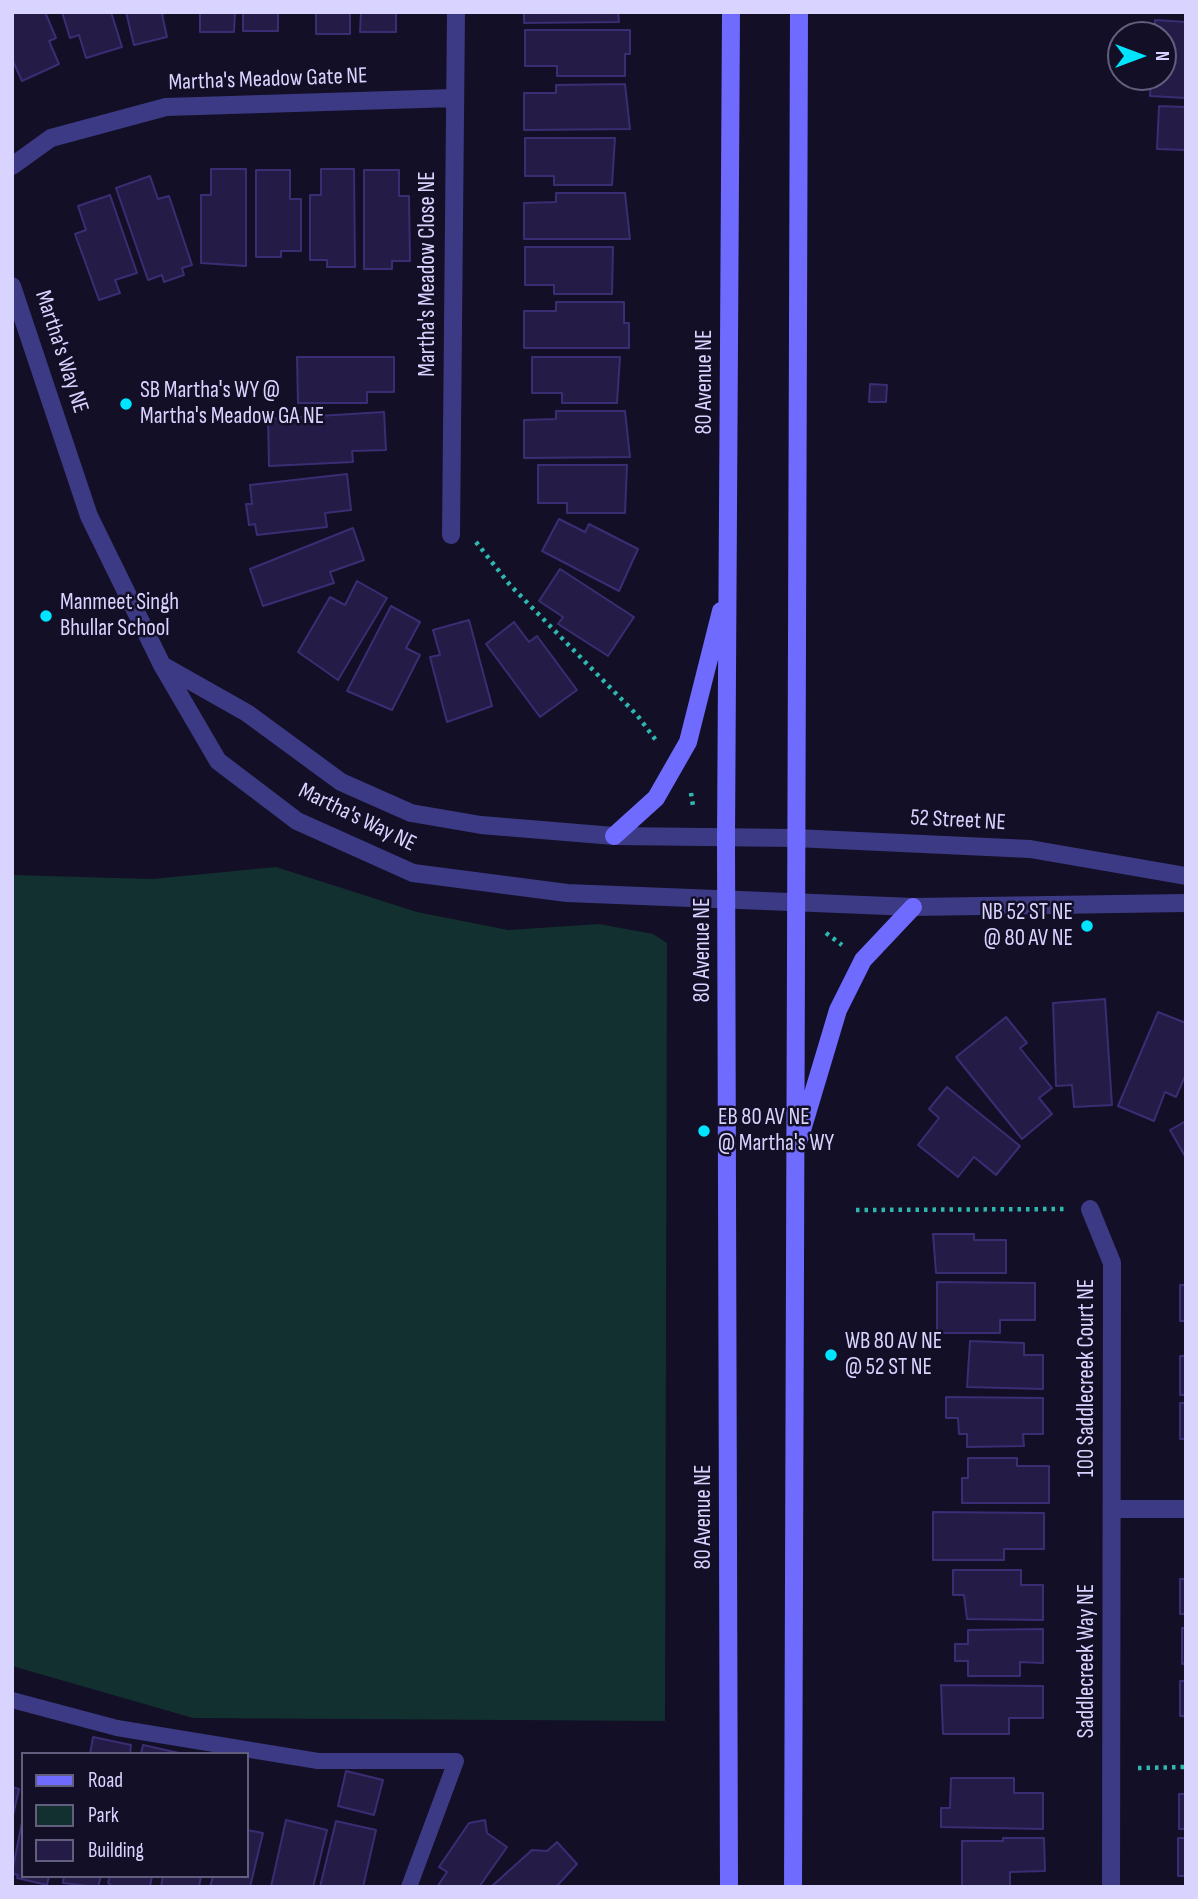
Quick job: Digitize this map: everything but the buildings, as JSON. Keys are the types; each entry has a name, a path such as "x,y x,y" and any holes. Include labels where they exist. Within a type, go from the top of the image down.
{"main road":[{"name":"80 Avenue NE","path":"729,1887 726,838 731,12"},
{"path":"793,1887 799,12"},
{"path":"614,836 656,797 688,742 729,577"},
{"path":"794,1157 838,1010 863,960 913,907"}],"street":[{"name":"Martha's Meadow Close NE","path":"451,535 456,12"},
{"name":"Martha's Meadow Gate NE","path":"12,166 51,138 166,107 454,98"},
{"name":"Martha's Way NE","path":"12,286 89,516 162,665 218,761 298,821 413,873 567,892 727,900"},
{"name":"Martha's Way NE","path":"162,665 247,713 341,782 411,813 481,825 614,836 726,838"},
{"name":"52 Street NE","path":"726,838 795,838 1030,849 1186,876"},
{"path":"727,900 913,907 1186,903"},
{"name":"100 Saddlecreek Court NE","path":"1090,1209 1112,1263 1112,1509"},
{"path":"1112,1509 1186,1509"},
{"name":"Saddlecreek Way NE","path":"1111,1887 1112,1509"}],"lane":[{"path":"12,1700 117,1728 318,1761 456,1761 409,1887"}],"path":[{"path":"451,510 510,585 637,715 659,744"},
{"path":"826,933 846,947"},
{"path":"856,1210 1090,1209"},
{"path":"1112,1768 1186,1767"}],"green space":[{"path":"276,867 417,912 508,930 599,924 653,934 667,943 665,1721 193,1718 12,1666 12,875 152,879"}],"place":[{"name":"SB Martha's WY @ Martha's Meadow GA NE","path":"126,404"},
{"name":"Manmeet Singh Bhullar School","path":"46,616"},
{"name":"NB 52 ST NE @ 80 AV NE","path":"1087,926"},
{"name":"EB 80 AV NE @ Martha's WY","path":"704,1131"},
{"name":"WB 80 AV NE @ 52 ST NE","path":"831,1355"}]}
